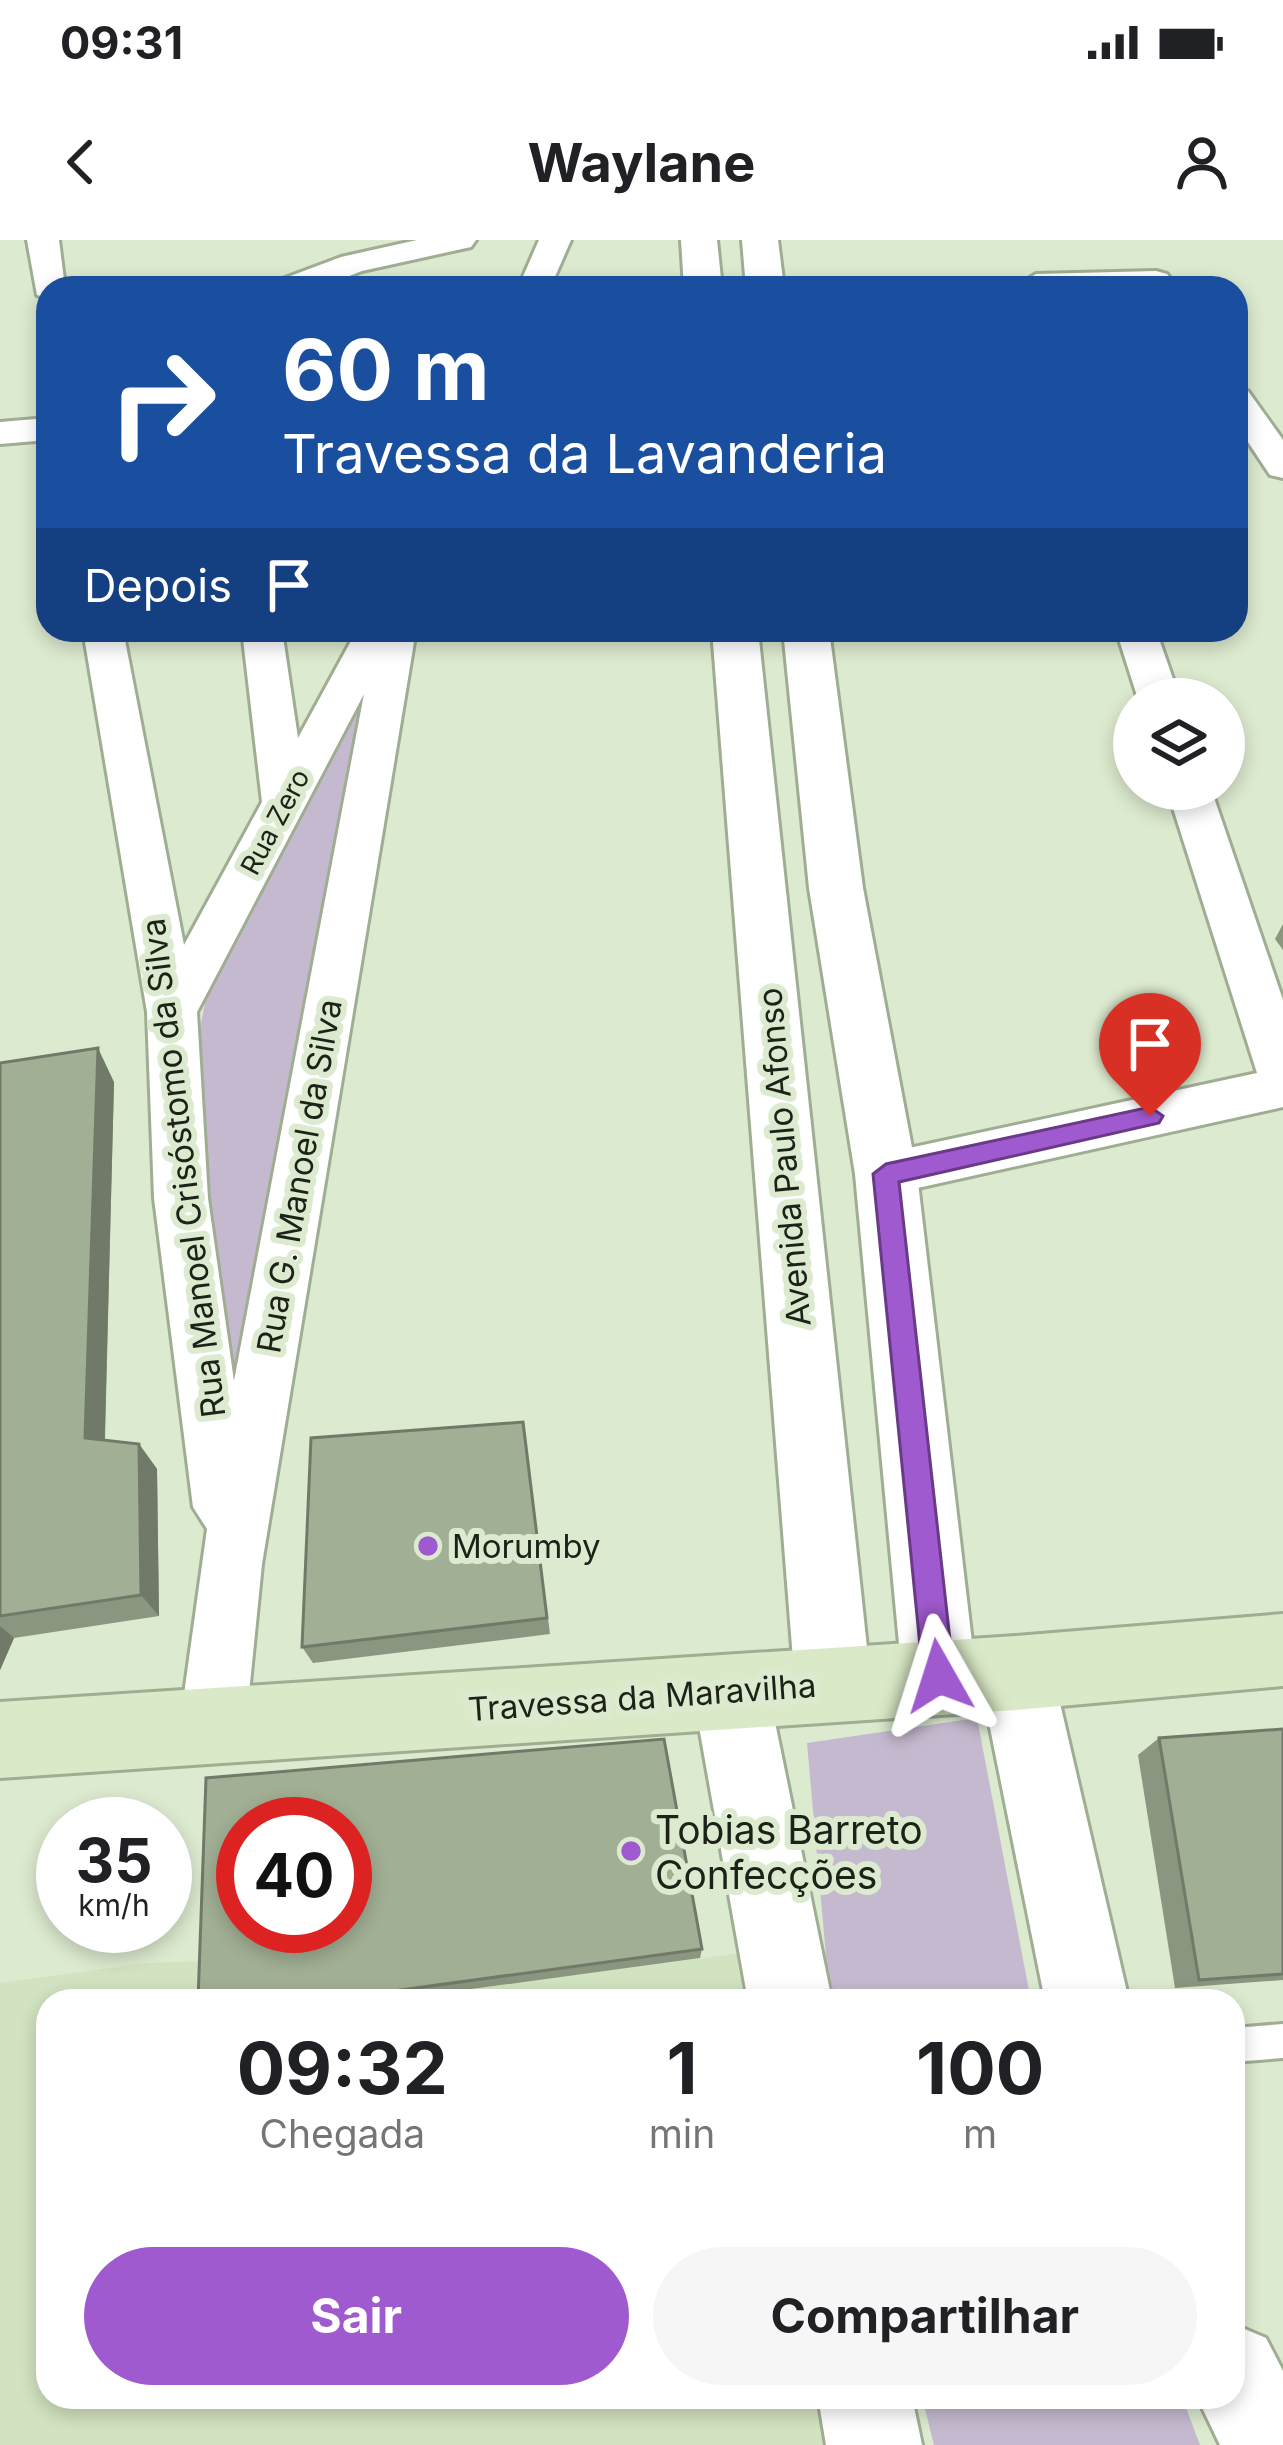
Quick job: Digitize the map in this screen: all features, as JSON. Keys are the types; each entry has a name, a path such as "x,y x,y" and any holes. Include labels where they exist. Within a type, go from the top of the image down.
{"main road":[{"name":"Travessa da Maravilha","path":"0,1740 731,1693 1283,1650"}],"street":[{"path":"43,240 48,276"},
{"path":"320,276 352,264 460,240"},
{"path":"539,276 555,240"},
{"path":"699,240 702,276"},
{"path":"760,240 764,276"},
{"path":"1134,254 1152,276"},
{"path":"1248,416 1283,467"},
{"path":"0,434 36,430"},
{"name":"Rua Manoel Crisóstomo da Silva","path":"105,642 172,1012 171,1072 185,1219 231,1564"},
{"path":"264,642 285,805"},
{"name":"Rua Zero","path":"172,1012 371,642"},
{"name":"Rua G. Manoel da Silva","path":"213,1723 231,1564 394,642"},
{"name":"Avenida Paulo Afonso","path":"736,642 833,1684"},
{"path":"807,642 836,888 886,1174 939,1676"},
{"path":"1140,642 1152,678"},
{"path":"1196,810 1283,1076"},
{"path":"886,1174 1283,1087"},
{"path":"1016,1673 1084,1989"},
{"path":"731,1693 788,1989"},
{"path":"1245,2395 1270,2445"},
{"path":"867,2409 874,2445"}],"lane":[{"path":"1245,2044 1283,2041"}],"shaded area":[{"path":"369,670 236,1404 185,1109 211,970"},
{"path":"977,1718 1029,1989 829,1989 807,1743"},
{"path":"741,1953 747,1989 473,1989"},
{"path":"207,1961 211,1989 36,1989 36,2409 821,2409 828,2445 0,2445 0,1983 147,1963"},
{"path":"925,2409 1186,2409 1200,2445 934,2445"}],"building":[{"path":"98,1048 85,1438 139,1444 141,1595 0,1616 0,1063"},
{"name":"Morumby","path":"523,1422 547,1618 302,1647 311,1438"},
{"path":"1283,1729 1283,1974 1199,1980 1159,1738"},
{"path":"664,1739 702,1949 408,1989 198,1989 206,1778"}],"place":[{"name":"Morumby","path":"428,1546"},
{"name":"Tobias Barreto Confecções","path":"631,1851"}],"route":[{"path":"939,1676 886,1174 1150,1116"}]}
